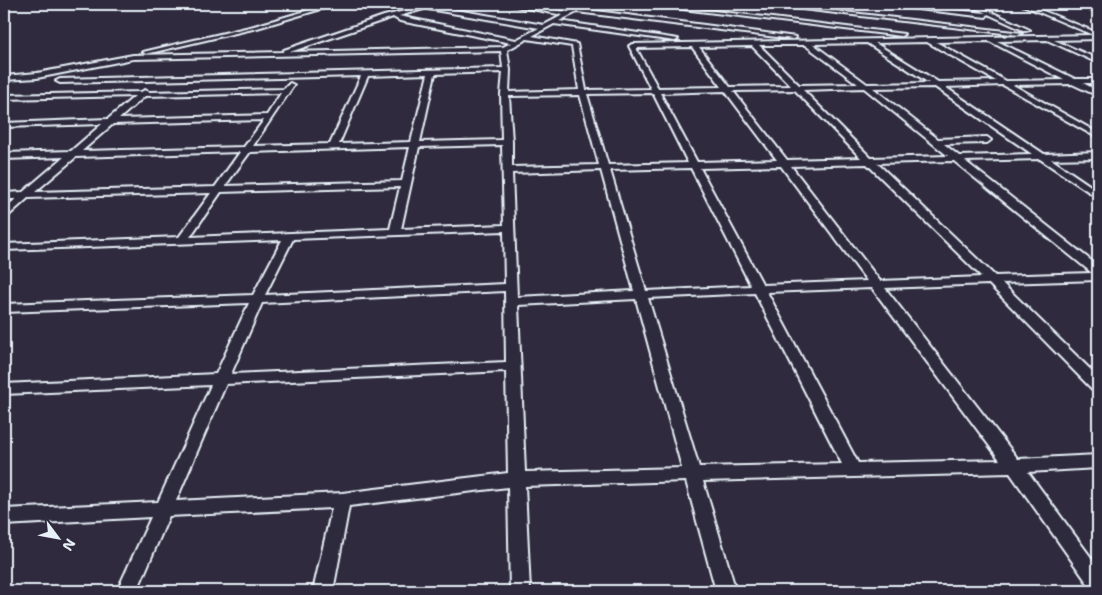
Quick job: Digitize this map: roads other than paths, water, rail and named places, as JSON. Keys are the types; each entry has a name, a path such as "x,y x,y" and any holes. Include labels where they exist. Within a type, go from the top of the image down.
{"street":[{"path":"4,79 57,73 106,62 255,27 334,4"},
{"path":"263,63 272,56 398,14 438,4"},
{"path":"508,4 568,14"},
{"path":"106,62 133,57 272,56 504,50 587,4"},
{"path":"644,4 946,40"},
{"path":"669,27 698,4"},
{"path":"764,4 809,6 1039,35"},
{"path":"878,4 999,17"},
{"path":"970,4 1098,61"},
{"path":"1022,4 1098,36"},
{"path":"1078,4 1098,11"},
{"path":"782,43 809,6"},
{"path":"429,7 544,27"},
{"path":"575,10 832,42"},
{"path":"398,14 396,17 400,19 517,42"},
{"path":"552,22 717,45"},
{"path":"646,46 663,32"},
{"path":"854,471 632,46 990,40 1098,36"},
{"path":"526,37 575,45 583,93 726,591"},
{"path":"928,40 1098,136"},
{"path":"990,40 1098,94"},
{"path":"869,42 936,84 1038,156 1098,195"},
{"path":"807,43 868,87 1098,272"},
{"path":"754,44 868,160 993,280 1098,386"},
{"path":"694,45 1014,466 1098,582"},
{"path":"504,50 507,70 505,94 508,142 520,591"},
{"path":"250,76 257,70"},
{"path":"60,81 507,70"},
{"path":"395,232 432,71"},
{"path":"333,148 366,73"},
{"path":"183,239 220,189 297,75"},
{"path":"4,214 161,80"},
{"path":"505,94 1098,81"},
{"path":"4,97 286,90"},
{"path":"4,125 270,117"},
{"path":"935,142 987,140"},
{"path":"4,156 508,142"},
{"path":"508,170 1098,155"},
{"path":"4,196 406,184"},
{"path":"4,247 510,228"},
{"path":"127,591 257,299 290,235"},
{"path":"4,308 257,299 512,294 640,294 1098,276"},
{"path":"4,389 514,366"},
{"path":"4,516 342,500 517,479 854,471 1014,466 1098,461"},
{"path":"323,591 342,500"}]}
